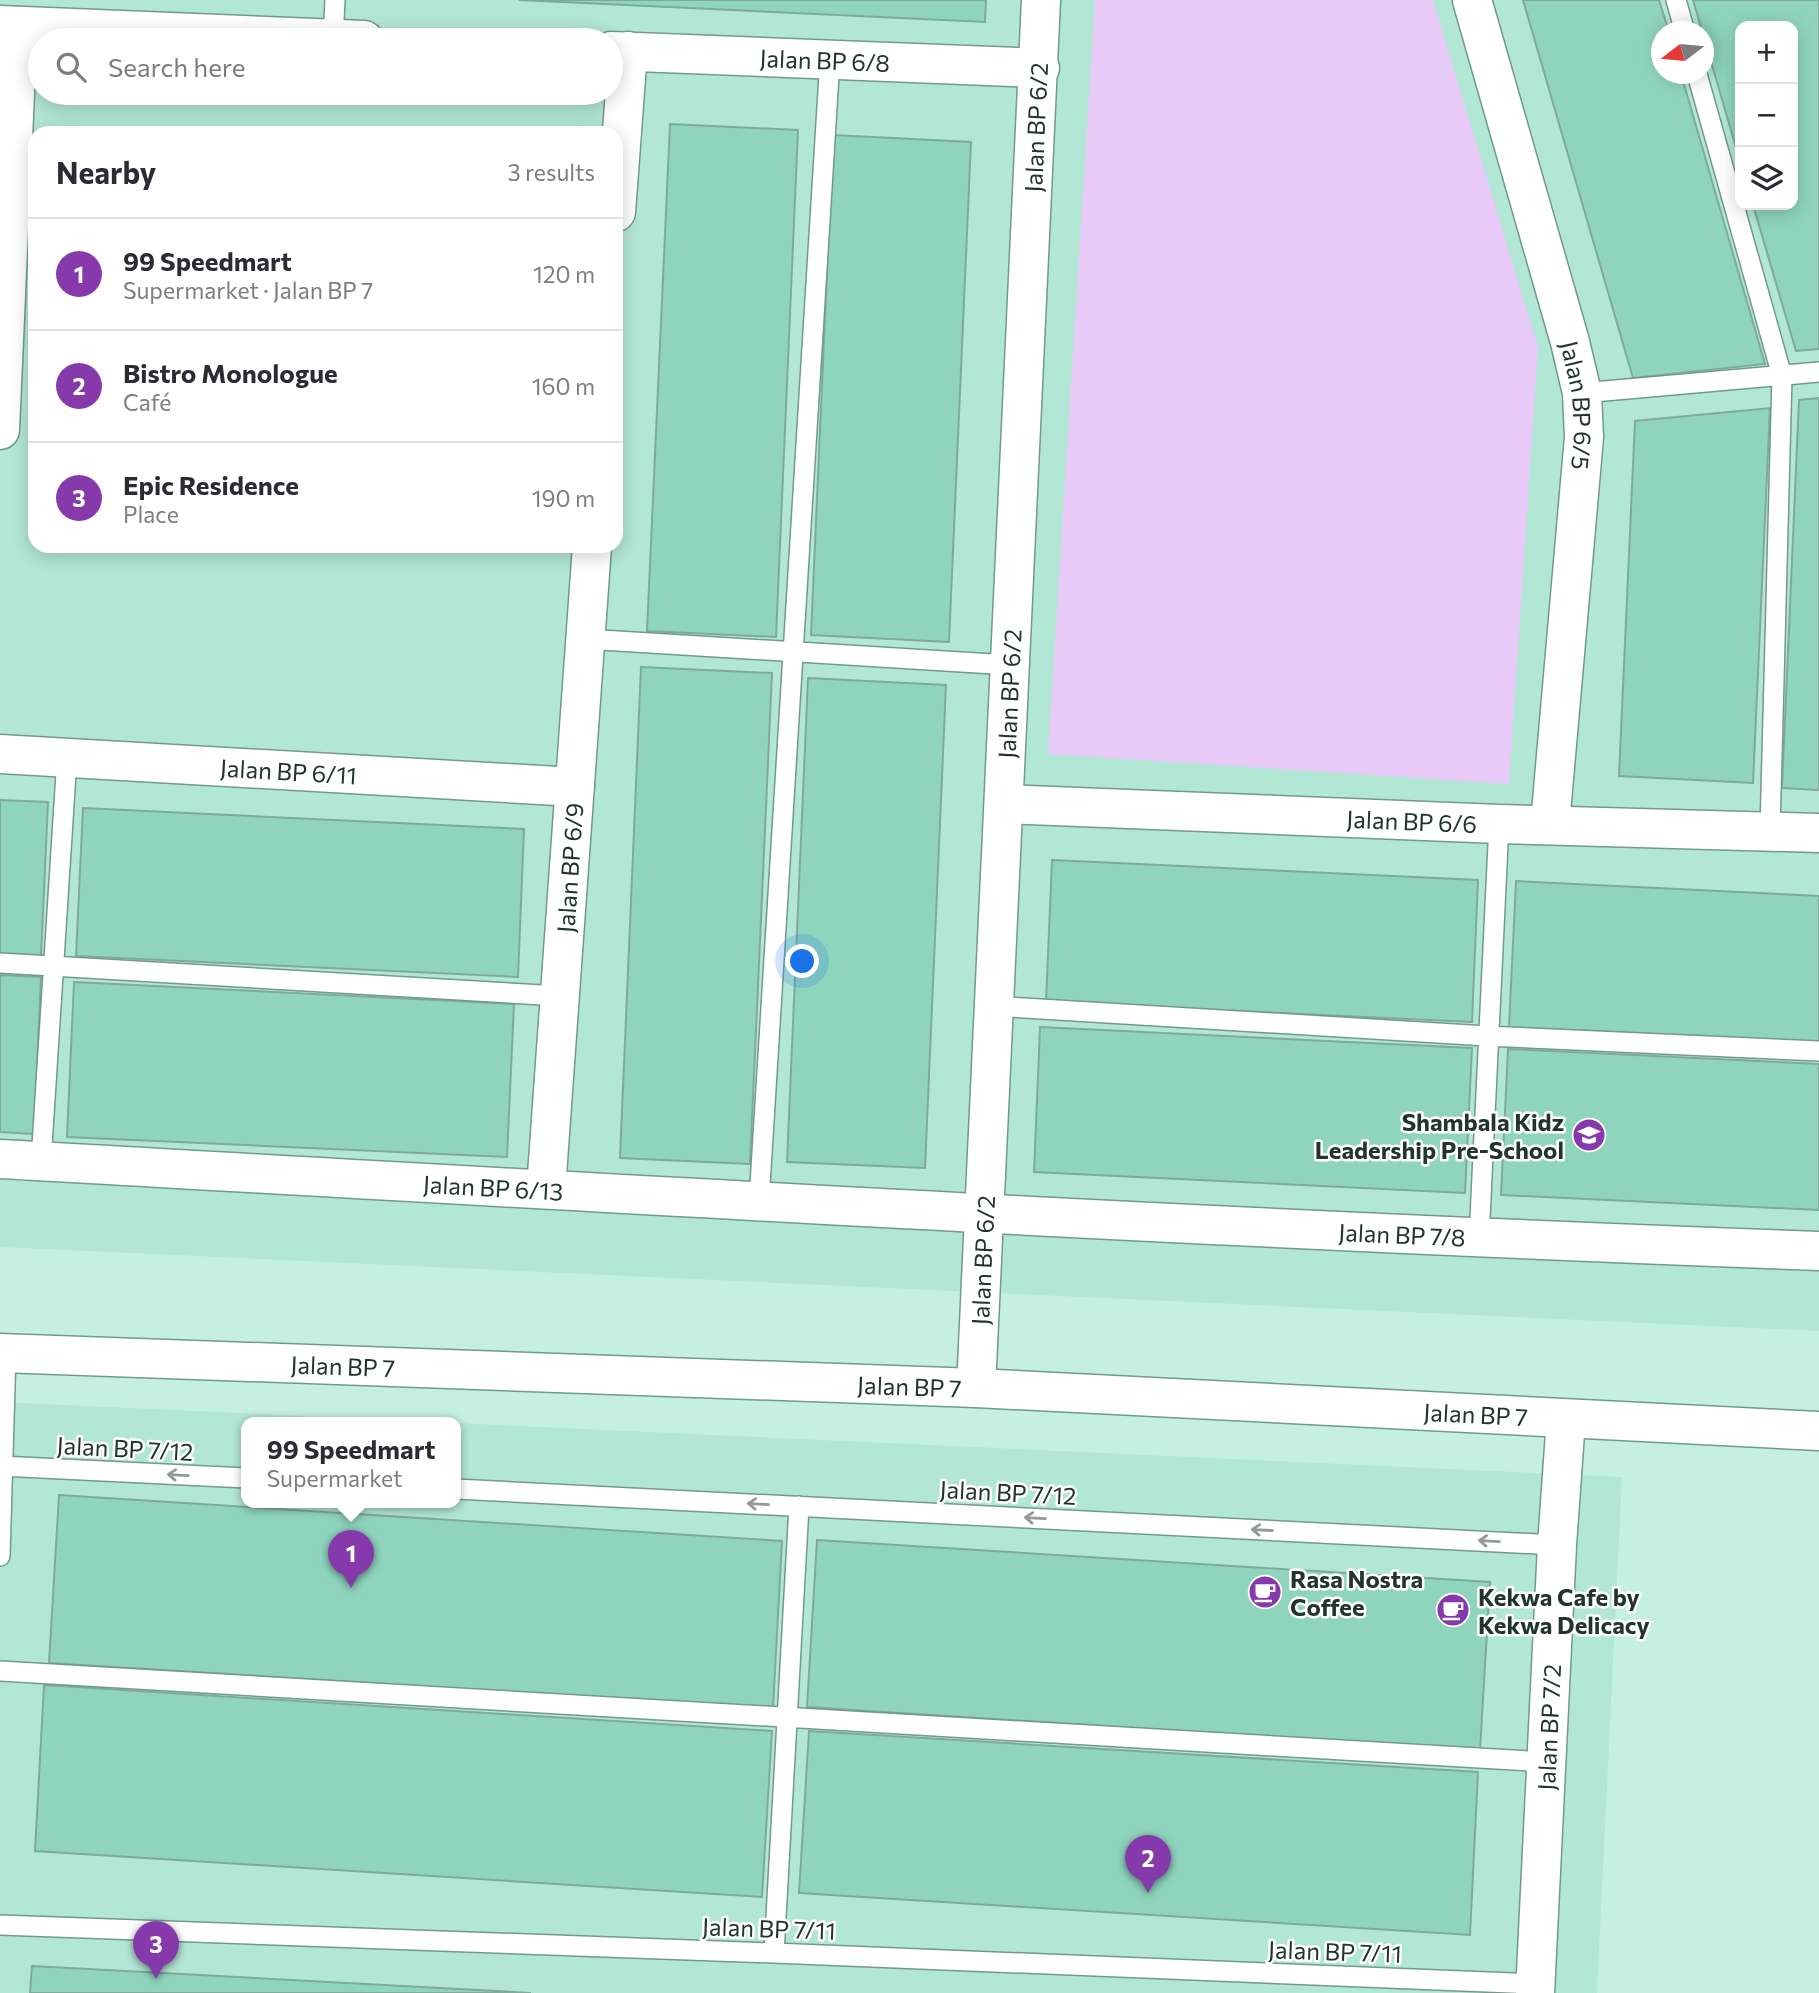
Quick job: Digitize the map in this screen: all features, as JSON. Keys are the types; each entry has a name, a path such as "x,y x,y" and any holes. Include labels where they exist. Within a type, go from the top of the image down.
{"street":[{"name":"Jalan BP 6/2","path":"976,1388 1040,68 1041,0"},
{"name":"Jalan BP 6/5","path":"1472,0 1570,342 1582,393 1584,437 1550,824"},
{"path":"0,430 9,25 77,28"},
{"name":"Jalan BP 6/8","path":"623,51 1040,68"},
{"path":"618,105 618,126"},
{"name":"Jalan BP 6/9","path":"546,1189 591,553"},
{"name":"Jalan BP 6/11","path":"0,754 575,787"},
{"name":"Jalan BP 6/6","path":"1004,804 1499,824 1819,833"},
{"name":"Jalan BP 6/13","path":"0,1159 984,1214"},
{"name":"Jalan BP 7/8","path":"984,1214 1479,1239 1819,1251"},
{"name":"Jalan BP 7","path":"3,1353 976,1388 1819,1431"},
{"name":"Jalan BP 7/2","path":"1535,1989 1557,1545 1566,1419"}],"lane":[{"path":"335,0 344,28"},
{"path":"1676,0 1682,21"},
{"path":"760,1201 830,59"},
{"path":"1700,84 1782,376 1770,831"},
{"path":"1582,393 1819,372"},
{"path":"585,639 1010,665"},
{"path":"41,1161 67,758"},
{"path":"1479,1239 1499,824"},
{"path":"0,963 560,996"},
{"path":"993,1006 1487,1036 1819,1051"},
{"path":"0,1556 3,1353"},
{"name":"Jalan BP 7/12","path":"1,1466 241,1478"},
{"name":"Jalan BP 7/12","path":"461,1489 1557,1545"},
{"path":"774,1953 799,1506"},
{"path":"0,1671 1546,1762"},
{"name":"Jalan BP 7/11","path":"0,1925 774,1953 1535,1989"}],"shaded area":[{"path":"0,0 1819,0 1819,1331 0,1247"},
{"path":"1095,0 1433,0 1538,348 1509,784 1048,754"},
{"path":"0,1402 324,1417 241,1417 241,1508 461,1508 461,1423 1622,1477 1597,1993 0,1993"}],"building":[{"path":"519,0 986,0 985,22"},
{"path":"1523,0 1659,0 1666,21 1651,21 1651,84 1684,84 1765,364 1633,378"},
{"path":"1693,0 1819,0 1819,349 1796,351 1754,210 1798,210 1798,21 1735,21 1735,144 1714,72 1714,21 1699,21"},
{"path":"670,124 798,130 776,637 647,631"},
{"path":"833,135 971,142 949,642 811,635"},
{"path":"1819,398 1819,790 1782,788 1799,400"},
{"path":"1770,408 1753,783 1619,776 1635,421"},
{"path":"641,667 772,673 750,1164 620,1158"},
{"path":"808,678 946,685 925,1168 787,1162"},
{"path":"0,800 48,802 41,956 0,954"},
{"path":"83,808 524,829 518,977 76,956"},
{"path":"1052,860 1478,880 1472,1022 1046,1002"},
{"path":"1516,881 1819,896 1819,1042 1509,1027"},
{"path":"0,975 41,977 34,1134 0,1132"},
{"path":"74,982 514,1004 507,1157 67,1137"},
{"path":"1040,1027 1472,1048 1465,1193 1034,1172"},
{"path":"1508,1049 1819,1064 1819,1210 1501,1195"},
{"path":"59,1495 782,1541 773,1708 49,1663"},
{"path":"817,1540 1490,1582 1480,1750 807,1707"},
{"path":"44,1685 772,1731 762,1897 35,1851"},
{"path":"809,1731 1478,1772 1470,1935 799,1893"},
{"path":"32,1966 531,1993 30,1993"}],"place":[{"name":"Shambala Kidz Leadership Pre-School","path":"1589,1135"},
{"name":"99 Speedmart","path":"351,1588"},
{"name":"Rasa Nostra Coffee","path":"1265,1592"},
{"name":"Kekwa Cafe by Kekwa Delicacy","path":"1453,1610"},
{"name":"Bistro Monologue","path":"1148,1893"},
{"name":"Epic Residence","path":"156,1979"}]}
